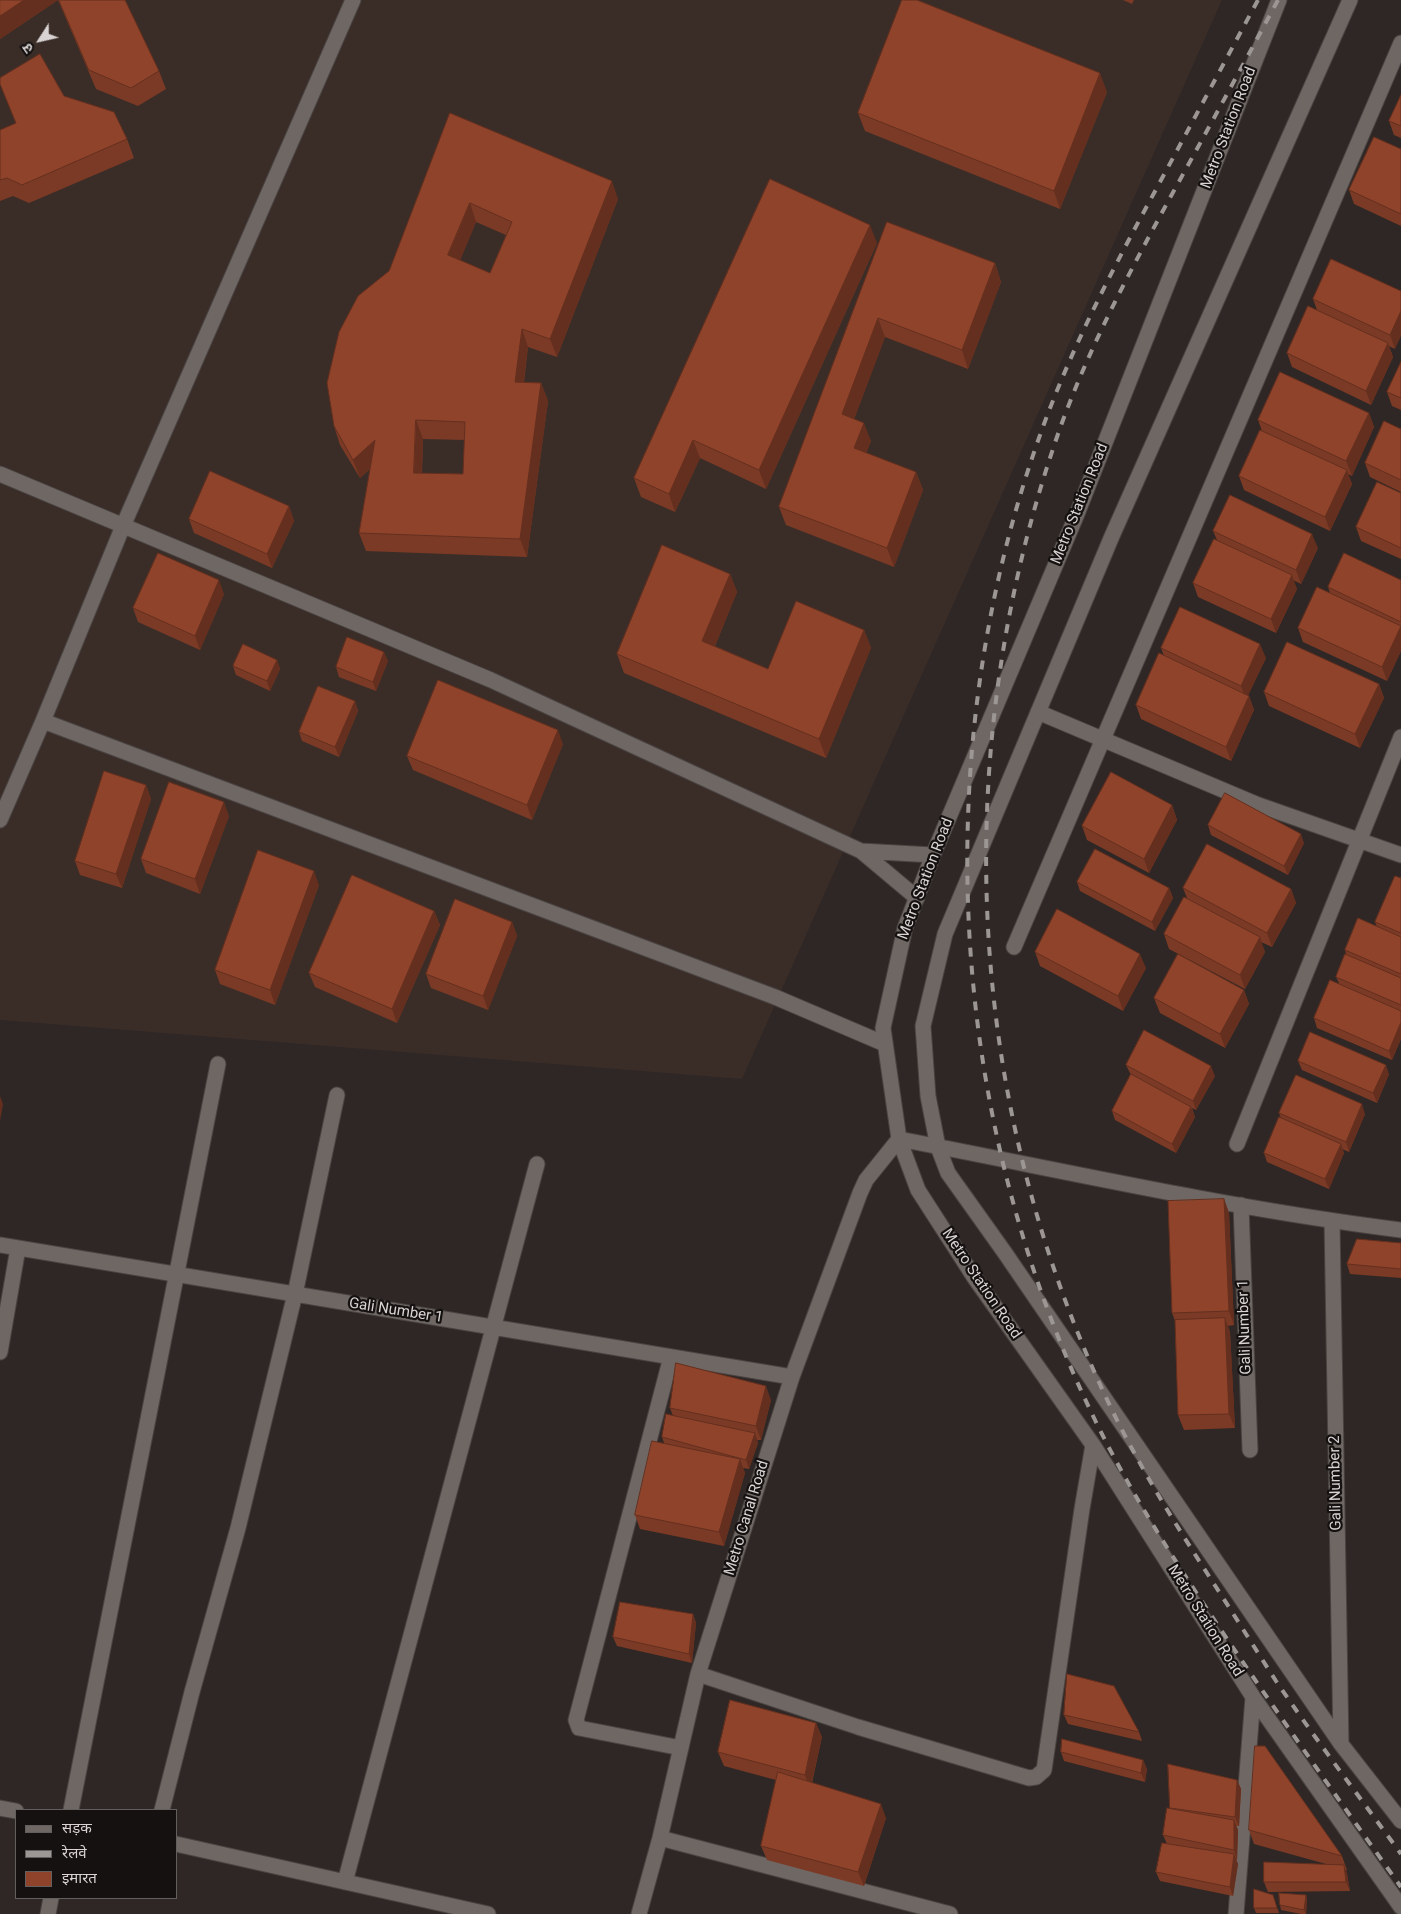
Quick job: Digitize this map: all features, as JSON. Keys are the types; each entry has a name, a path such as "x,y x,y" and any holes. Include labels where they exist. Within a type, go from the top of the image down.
{"street":[{"path":"0,820 43,722 123,526 353,0"},
{"name":"Metro Station Road","path":"1279,0 1077,514 905,928 883,1028 899,1139 918,1190 974,1277 1093,1446 1253,1697 1401,1907"},
{"path":"1350,0 1112,536 945,934 923,1026 928,1096 938,1146 948,1173 1005,1253 1341,1744 1401,1821"},
{"path":"1014,947 1401,43"},
{"path":"0,474 490,680 861,851 917,898"},
{"path":"1038,712 1256,804 1401,855"},
{"path":"43,722 775,997 885,1044"},
{"path":"1237,1144 1401,737"},
{"path":"861,851 934,855"},
{"path":"71,1809 218,1064"},
{"path":"162,1809 192,1692 238,1528 295,1294 337,1095"},
{"path":"899,1139 1241,1205 1332,1221 1401,1230"},
{"name":"Metro Canal Road","path":"640,1914 660,1838 698,1674 792,1377 860,1193 866,1180 899,1139"},
{"path":"345,1882 537,1164"},
{"name":"Gali Number 1","path":"1241,1205 1250,1450"},
{"name":"Gali Number 2","path":"1332,1221 1341,1744"},
{"name":"Gali Number 1","path":"0,1245 792,1377"},
{"path":"0,1352 18,1248"},
{"path":"672,1357 576,1720 579,1728 681,1748"},
{"path":"698,1674 858,1727 1029,1778 1036,1777 1044,1770 1093,1446"},
{"path":"1236,1914 1253,1697"},
{"path":"0,1808 15,1811"},
{"path":"660,1838 932,1912 950,1914"},
{"path":"178,1844 488,1914"},
{"path":"48,1914 52,1899"}],"shaded area":[{"path":"0,0 1222,0 742,1079 0,1020"}],"building":[{"path":"0,0 24,0 0,16"},
{"path":"59,0 125,0 159,71 131,88 89,70"},
{"path":"902,0 917,0 1100,73 1054,191 858,113"},
{"path":"40,54 64,96 114,112 127,139 22,185 7,178 0,180 0,130 16,123 0,84 0,78"},
{"path":"1401,95 1401,126 1389,121"},
{"path":"450,113 612,181 550,339 522,329 515,382 541,383 520,539 359,533 375,440 353,460 334,426 327,383 339,332 358,296 389,271","holes":["470,203 512,222 490,273 448,255","416,420 465,422 463,474 414,473"]},
{"path":"1374,137 1401,149 1401,214 1349,190"},
{"path":"770,179 870,225 759,470 693,440 669,494 634,478"},
{"path":"887,222 995,263 962,350 878,318 842,414 864,423 854,448 916,472 887,548 779,507"},
{"path":"1331,259 1401,291 1401,311 1390,335 1313,299"},
{"path":"1308,306 1388,343 1366,391 1287,353"},
{"path":"1401,362 1401,398 1387,392"},
{"path":"1280,372 1369,413 1346,461 1258,420"},
{"path":"1384,421 1401,429 1401,480 1365,463"},
{"path":"1260,430 1347,470 1325,517 1239,476"},
{"path":"210,471 289,506 267,554 189,519"},
{"path":"1377,482 1401,493 1401,548 1356,527"},
{"path":"1230,495 1312,534 1296,570 1213,531"},
{"path":"1214,539 1292,575 1271,619 1193,583"},
{"path":"662,545 730,574 702,641 768,669 796,601 864,630 819,739 617,654"},
{"path":"158,553 219,580 195,636 133,608"},
{"path":"1344,553 1401,580 1401,622 1328,587"},
{"path":"1317,587 1401,626 1382,667 1298,628"},
{"path":"1180,607 1260,644 1241,686 1161,648"},
{"path":"347,637 384,652 373,682 336,667"},
{"path":"1287,642 1379,684 1355,734 1264,692"},
{"path":"243,644 277,660 267,681 233,666"},
{"path":"1159,653 1249,696 1226,747 1136,705"},
{"path":"438,680 558,730 527,805 407,756"},
{"path":"318,686 355,701 335,747 299,732"},
{"path":"104,771 146,785 116,874 75,861"},
{"path":"1111,772 1172,805 1144,859 1082,826"},
{"path":"169,782 224,802 195,879 141,859"},
{"path":"1225,793 1301,834 1284,866 1208,825"},
{"path":"1207,844 1291,889 1267,933 1183,888"},
{"path":"1095,849 1169,888 1152,922 1077,882"},
{"path":"258,850 314,871 270,990 215,970"},
{"path":"352,875 434,911 392,1009 309,973"},
{"path":"1395,876 1401,878 1401,933 1375,922"},
{"path":"1184,897 1260,937 1240,975 1164,934"},
{"path":"455,899 512,922 483,996 426,974"},
{"path":"1057,909 1140,954 1118,996 1035,952"},
{"path":"1358,918 1401,937 1401,974 1345,950"},
{"path":"1178,954 1244,990 1220,1034 1154,998"},
{"path":"1345,954 1401,978 1401,1005 1336,977"},
{"path":"1330,980 1401,1011 1401,1022 1389,1051 1314,1018"},
{"path":"1144,1030 1211,1066 1193,1101 1126,1065"},
{"path":"1310,1032 1386,1065 1373,1093 1298,1061"},
{"path":"1131,1074 1191,1107 1172,1144 1112,1111"},
{"path":"1296,1075 1362,1104 1346,1142 1279,1113"},
{"path":"1279,1117 1341,1144 1325,1179 1264,1153"},
{"path":"1224,1199 1229,1311 1172,1313 1168,1201"},
{"path":"1357,1239 1401,1243 1401,1269 1347,1264"},
{"path":"1225,1318 1229,1414 1178,1415 1175,1320"},
{"path":"676,1363 766,1386 756,1426 670,1408"},
{"path":"666,1414 755,1433 746,1460 662,1437"},
{"path":"652,1441 740,1459 719,1532 635,1515"},
{"path":"620,1602 693,1614 689,1654 613,1637"},
{"path":"1067,1674 1114,1686 1139,1732 1064,1715"},
{"path":"730,1700 816,1723 805,1775 718,1752"},
{"path":"1062,1739 1143,1760 1141,1773 1061,1752"},
{"path":"1255,1746 1265,1746 1342,1856 1249,1830"},
{"path":"1168,1764 1237,1780 1235,1817 1170,1808"},
{"path":"778,1772 881,1804 858,1872 761,1846"},
{"path":"1167,1808 1234,1820 1234,1850 1163,1835"},
{"path":"1162,1843 1234,1854 1230,1887 1156,1872"},
{"path":"1264,1862 1344,1865 1346,1882 1264,1882"},
{"path":"1254,1889 1273,1895 1277,1908 1254,1908"},
{"path":"1279,1893 1306,1895 1304,1910 1280,1905"}],"railway":[{"path":"1258,0 1113,271 1069,362 1044,424 1006,546 981,672 969,799 969,927 982,1055 1007,1180 1045,1302 1095,1420 1137,1499 1168,1549 1285,1723 1401,1887"},
{"path":"1278,0 1124,283 1095,343 1058,434 1022,555 999,679 987,803 988,928 1001,1052 1026,1175 1063,1295 1113,1412 1162,1501 1276,1681 1401,1854"}]}
